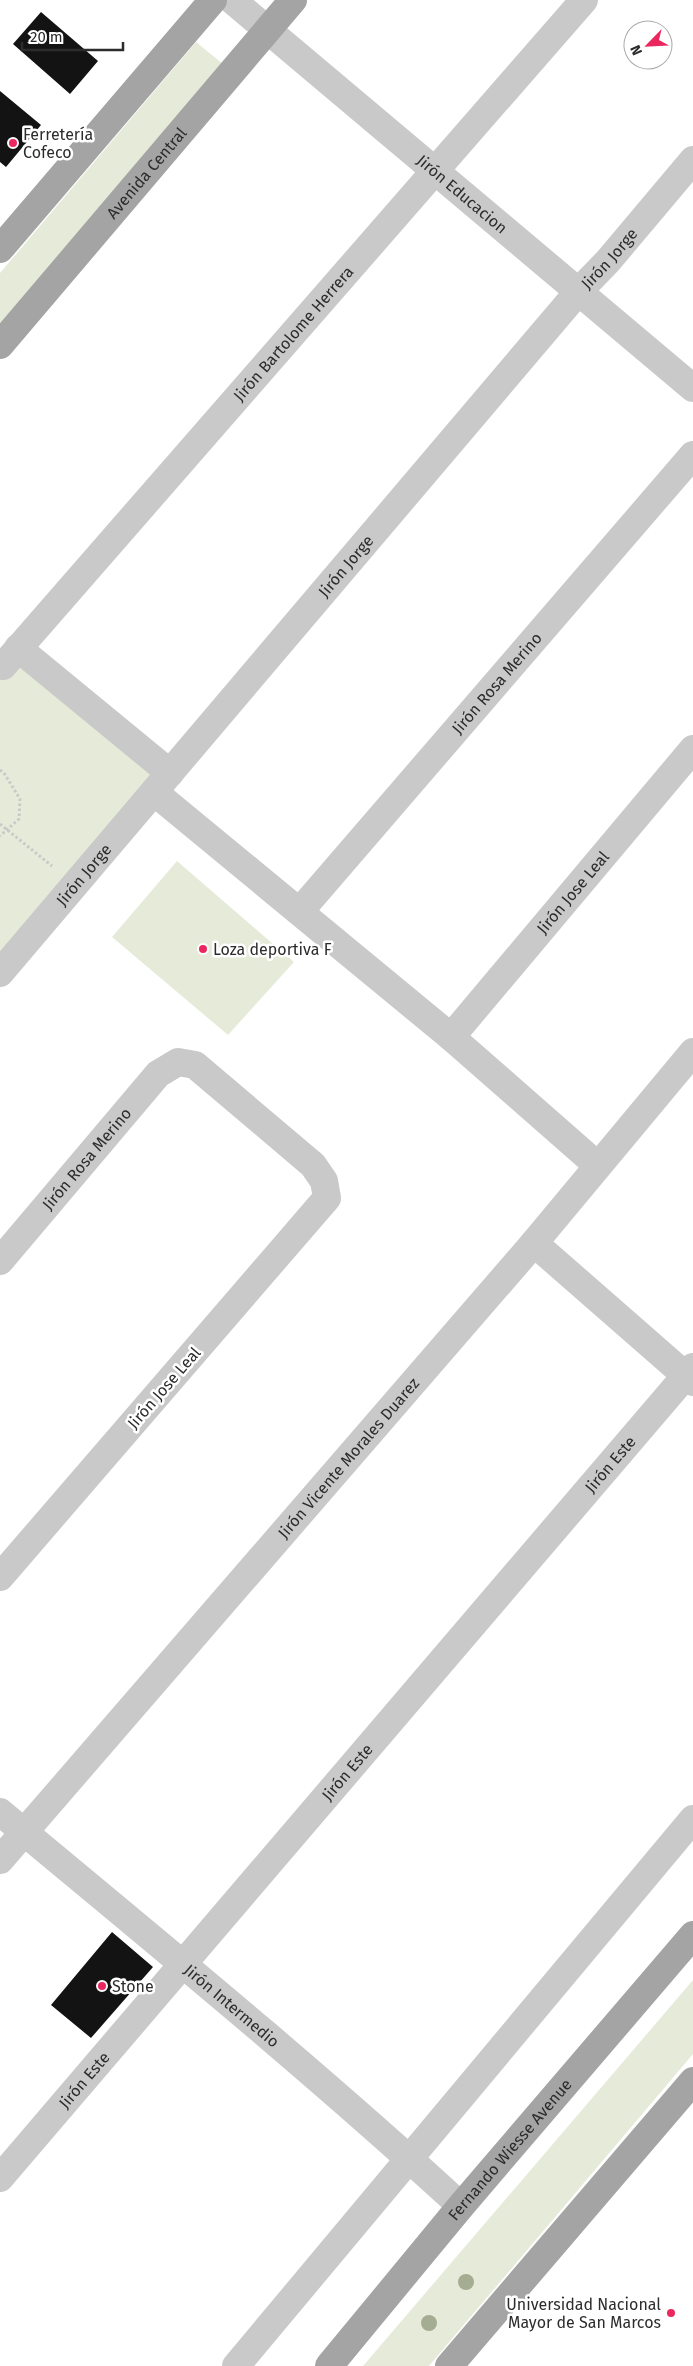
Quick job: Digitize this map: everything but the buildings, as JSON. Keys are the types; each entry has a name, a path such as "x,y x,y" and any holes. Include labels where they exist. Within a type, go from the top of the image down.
{"main road":[{"path":"0,249 213,0"},
{"name":"Avenida Central","path":"0,345 294,0"},
{"name":"Fernando Wiesse Avenue","path":"329,2366 461,2206 693,1935"},
{"path":"449,2366 693,2081"}],"street":[{"name":"Jirón Educacion","path":"232,0 693,388"},
{"name":"Jirón Bartolome Herrera","path":"7,659 584,0"},
{"name":"Jirón Jorge","path":"0,973 578,292 608,260 693,160"},
{"name":"Jirón Rosa Merino","path":"300,911 693,455"},
{"path":"7,659 162,782 300,911 451,1037 597,1165"},
{"name":"Jirón Jose Leal","path":"451,1037 693,749"},
{"name":"Jirón Vicente Morales Duarez","path":"0,1860 534,1244 597,1165 693,1052"},
{"name":"Jirón Rosa Merino","path":"0,1261 158,1074 178,1062"},
{"name":"Jirón Jose Leal","path":"0,1577 327,1198 324,1181 314,1165 195,1065 178,1062"},
{"path":"534,1244 691,1375"},
{"name":"Jirón Este","path":"0,2178 182,1963 691,1375"},
{"name":"Jirón Intermedio","path":"0,1812 182,1963 461,2206"},
{"path":"236,2366 693,1819"}],"path":[{"path":"0,778 2,772"},
{"path":"0,836 9,830 19,819 20,799 2,772"},
{"path":"0,824 57,871"}],"green space":[{"path":"196,42 223,64 0,329 0,273"},
{"path":"17,660 156,777 0,960 0,670"},
{"name":"Loza deportiva F","path":"177,861 294,962 228,1035 112,937"},
{"path":"693,1980 693,2054 429,2366 363,2366"}],"place":[{"name":"Ferretería Cofeco","path":"13,143"},
{"name":"Loza deportiva F","path":"203,949"},
{"name":"Stone","path":"102,1986"},
{"name":"Universidad Nacional Mayor de San Marcos","path":"671,2313"}]}
